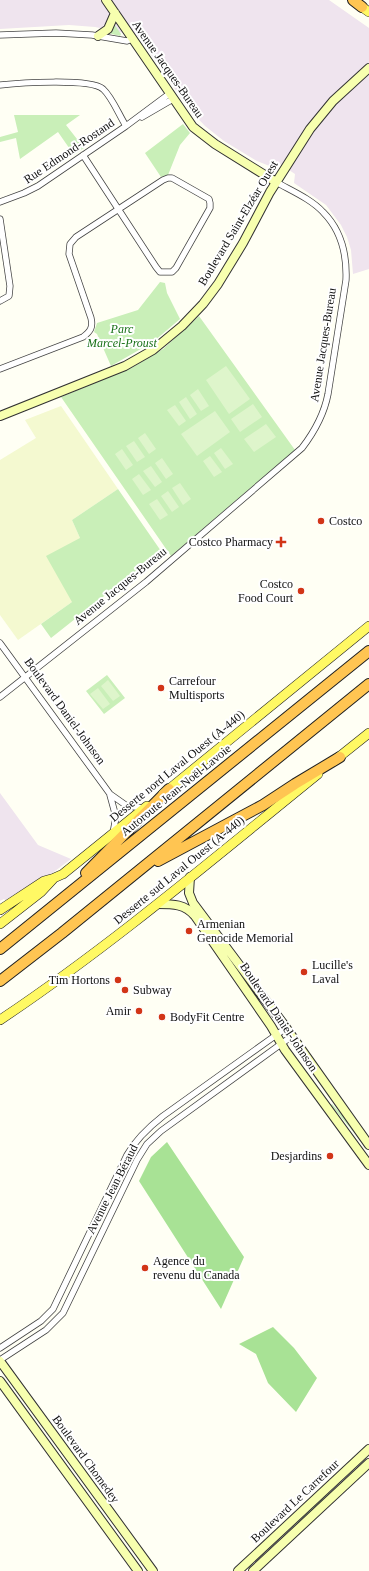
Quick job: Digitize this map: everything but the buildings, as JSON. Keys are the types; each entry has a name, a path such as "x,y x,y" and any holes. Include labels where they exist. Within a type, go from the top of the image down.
{"highway":[{"path":"353,0 366,9"},
{"name":"Autoroute Jean-Noël-Lavoie","path":"0,949 369,651"},
{"path":"0,981 369,684"},
{"path":"136,872 263,805 340,757"},
{"path":"57,903 169,789"}],"main road":[{"name":"Desserte nord Laval Ouest (A-440)","path":"0,924 41,892 54,878 62,874 169,789 369,626"},
{"name":"Desserte sud Laval Ouest (A-440)","path":"0,1020 79,965 158,904 369,733"},
{"path":"0,910 44,881 54,878"}],"street":[{"name":"Avenue Jacques-Bureau","path":"0,697 178,555 302,448 315,430 325,409 346,280 347,263 343,247 335,228 323,212 313,204 203,136 188,121 106,0"},
{"path":"349,0 366,9"},
{"path":"98,36 108,29 115,13"},
{"path":"0,35 46,32 98,36 125,40 132,39"},
{"name":"Boulevard Saint-Elzéar Ouest","path":"0,416 116,370 140,358 166,340 192,316 218,284 299,144 323,111 369,68"},
{"path":"0,85 23,82 70,83 96,86 102,88 106,92 126,126"},
{"name":"Rue Edmond-Rostand","path":"0,202 38,186 171,96"},
{"path":"0,369 84,337 90,332 92,327 91,318 69,254 70,244 76,237 118,209 163,180 168,178 172,178 209,199 210,208 176,268 172,272 160,272 156,267 118,209 83,155"},
{"path":"0,219 10,286 9,296 0,301"},
{"name":"Boulevard Daniel-Johnson","path":"0,643 110,794 128,806 144,808"},
{"name":"Boulevard Daniel-Johnson","path":"110,794 116,817 112,834"},
{"name":"Boulevard Daniel-Johnson","path":"190,877 189,893 192,901 292,1036 369,1145"},
{"name":"Boulevard Daniel-Johnson","path":"158,904 180,905 193,913 282,1044 369,1165"},
{"name":"Avenue Jean Béraud","path":"0,1348 41,1321 53,1309 127,1155 138,1138 164,1116 286,1028"},
{"name":"Avenue Jean Béraud","path":"0,1360 46,1330 63,1313 129,1174 147,1144 164,1129 292,1036"},
{"name":"Boulevard Chomedey","path":"0,1360 153,1571"},
{"name":"Boulevard Chomedey","path":"0,1381 138,1571"},
{"name":"Boulevard Le Carrefour","path":"238,1571 369,1449"},
{"name":"Boulevard Le Carrefour","path":"253,1571 369,1463"}],"shaded area":[{"path":"0,0 329,0 369,28 369,269 353,274 351,250 341,225 326,205 294,183 295,174 277,162 272,167 257,161 224,141 205,126 188,108 138,36 95,27 69,25 0,29"},
{"path":"0,793 38,845 71,859 43,880 8,902 4,899 0,901"}],"green space":[{"path":"114,24 121,34 120,36 108,33"},
{"path":"14,115 80,115 66,125 84,148 74,155 58,132 20,159 16,138 0,142 0,137 18,132"},
{"path":"183,124 190,133 180,145 168,175 161,177 145,153"},
{"name":"Parc Marcel-Proust","path":"160,282 165,283 167,293 180,319 153,342 111,366 97,334 94,332 97,323 138,310"},
{"path":"199,316 295,450 171,556 61,397 133,367 163,349"},
{"path":"226,366 250,399 229,414 206,380"},
{"path":"198,389 209,406 201,411 190,395"},
{"path":"186,397 197,414 190,419 179,402"},
{"path":"253,404 262,417 240,432 231,419"},
{"path":"175,405 186,421 179,426 167,410"},
{"path":"61,406 118,489 72,520 80,538 72,602 18,640 0,615 0,460 36,438 25,420"},
{"path":"215,411 230,432 197,456 181,434"},
{"path":"266,424 276,437 254,452 244,439"},
{"path":"145,433 156,449 149,454 138,438"},
{"path":"134,441 145,457 137,462 126,446"},
{"path":"221,448 233,464 225,469 214,453"},
{"path":"122,449 133,465 126,470 115,454"},
{"path":"210,456 222,472 214,477 203,461"},
{"path":"162,458 173,474 166,479 155,463"},
{"path":"151,466 162,482 155,487 143,471"},
{"path":"139,474 151,490 143,495 132,479"},
{"path":"180,483 191,499 183,505 172,488"},
{"path":"118,489 161,551 51,638 41,624 72,602 46,556 80,538 72,520"},
{"path":"168,491 179,507 172,512 161,496"},
{"path":"157,499 168,515 160,520 149,504"},
{"path":"107,675 125,698 104,714 86,691"},
{"path":"108,680 120,696 113,701 101,686"},
{"path":"98,688 110,704 103,709 90,694"},
{"path":"332,1104 343,1116 356,1135 331,1105"},
{"path":"167,1142 244,1257 221,1309 139,1181 151,1157"},
{"path":"273,1327 294,1348 317,1378 296,1412 268,1383 256,1354 239,1344"},
{"path":"328,1492 330,1494 288,1533 305,1514"}],"place":[{"name":"Costco","path":"321,521"},
{"name":"Costco Pharmacy","path":"281,542"},
{"name":"Costco Food Court","path":"301,591"},
{"name":"Carrefour Multisports","path":"161,688"},
{"name":"Armenian Genocide Memorial","path":"189,931"},
{"name":"Lucille's Laval","path":"304,972"},
{"name":"Tim Hortons","path":"118,980"},
{"name":"Subway","path":"125,990"},
{"name":"Amir","path":"139,1011"},
{"name":"BodyFit Centre","path":"162,1017"},
{"name":"Desjardins","path":"330,1156"},
{"name":"Agence du revenu du Canada","path":"145,1268"}]}
